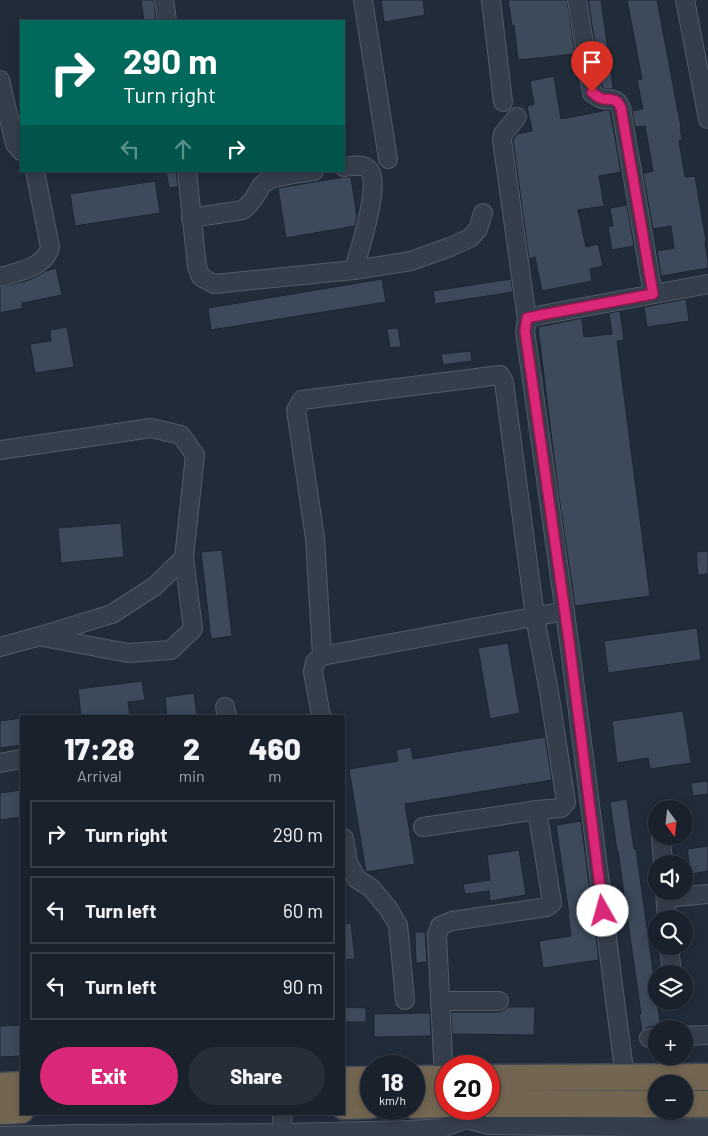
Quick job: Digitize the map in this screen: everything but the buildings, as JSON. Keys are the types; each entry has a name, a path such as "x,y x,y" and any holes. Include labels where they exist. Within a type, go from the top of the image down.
{"highway":[{"path":"500,1078 708,1077"},
{"path":"345,1080 360,1080"},
{"path":"0,1086 20,1085"},
{"path":"500,1104 648,1104"},
{"path":"693,1104 708,1104"},
{"path":"345,1106 360,1105"},
{"path":"0,1111 20,1110"}],"lane":[{"path":"164,0 168,20"},
{"path":"363,0 388,159"},
{"path":"491,0 503,102"},
{"path":"577,0 592,92 602,98 618,102 621,108 653,294"},
{"path":"685,0 708,119"},
{"path":"1,89 15,144 20,151"},
{"path":"517,117 503,134 502,140 527,318 525,331 565,612 625,1078"},
{"path":"345,167 366,167 371,172 373,181 372,202 354,270"},
{"path":"0,277 33,266 42,261 49,253 50,247 35,172"},
{"path":"187,172 197,267 201,277 214,284 354,270 410,261 470,238 478,229 483,213"},
{"path":"192,218 243,210 252,201 262,185 270,179 307,172"},
{"path":"527,318 708,284"},
{"path":"322,656 314,538 296,410 302,400 500,375 504,382 535,617 566,802 561,808 423,827"},
{"path":"0,450 151,428 181,435 195,455 184,558 193,630 171,650 128,653 40,636"},
{"path":"0,647 112,614 155,586 184,558"},
{"path":"321,715 313,672 316,662 322,656 565,612"},
{"path":"0,763 20,759"},
{"path":"448,1055 440,1002 437,935 440,926 452,921 547,907 552,903 537,810"},
{"path":"345,844 348,863 357,879 370,888 388,908 398,925 405,1000"},
{"path":"693,894 708,894"},
{"path":"440,1002 499,1001"},
{"path":"693,1036 708,1035"},
{"path":"282,1115 283,1133"},
{"path":"0,1136 411,1130 442,1128 447,1120"},
{"path":"481,1120 489,1125 708,1128"}],"route":[{"path":"592,92 596,96 618,102 621,108 653,294 527,318 525,331 569,641 603,911"}]}
